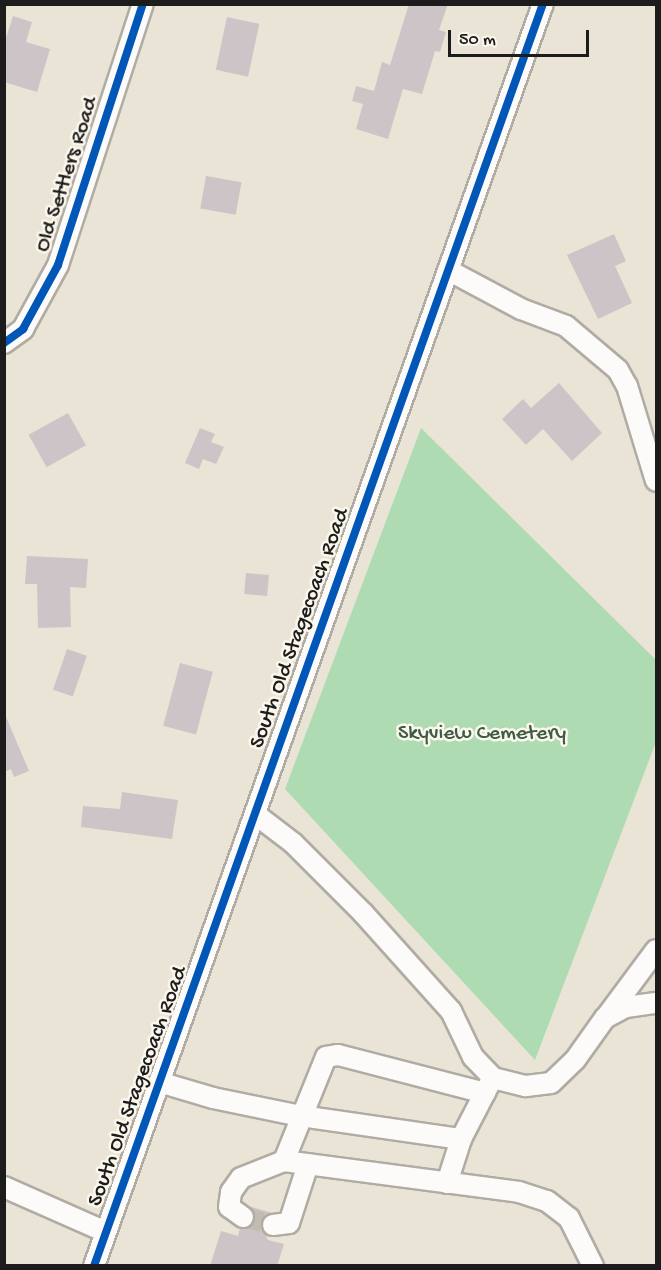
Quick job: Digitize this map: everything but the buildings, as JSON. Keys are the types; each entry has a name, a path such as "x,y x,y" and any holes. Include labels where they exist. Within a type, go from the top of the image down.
{"street":[{"name":"Old Settlers Road","path":"4,343 23,329 58,265 143,4"},
{"name":"South Old Stagecoach Road","path":"94,1266 543,4"},
{"path":"448,270 521,309 566,326 618,370 627,386 657,482"},
{"path":"255,814 293,843 371,922 451,1011 489,1085"},
{"path":"284,1161 326,1058 338,1055 489,1085 526,1086 551,1083 575,1060 657,950"},
{"path":"605,1018 626,1007 657,1003"},
{"path":"159,1082 213,1098 301,1116 461,1138"},
{"path":"447,1183 461,1138 489,1085"},
{"path":"243,1217 229,1207 231,1192 241,1178 284,1161 519,1192 547,1201 568,1218 593,1266"},
{"path":"273,1225 289,1223 308,1164"},
{"path":"4,1187 106,1232"}],"green space":[{"name":"Skyview Cemetery","path":"421,428 656,660 656,742 535,1060 285,789"}],"tunnel":[{"path":"243,1217 273,1225"}],"cycle path":[{"path":"4,343 23,329 58,265 143,4"},
{"path":"94,1266 543,4"}]}
